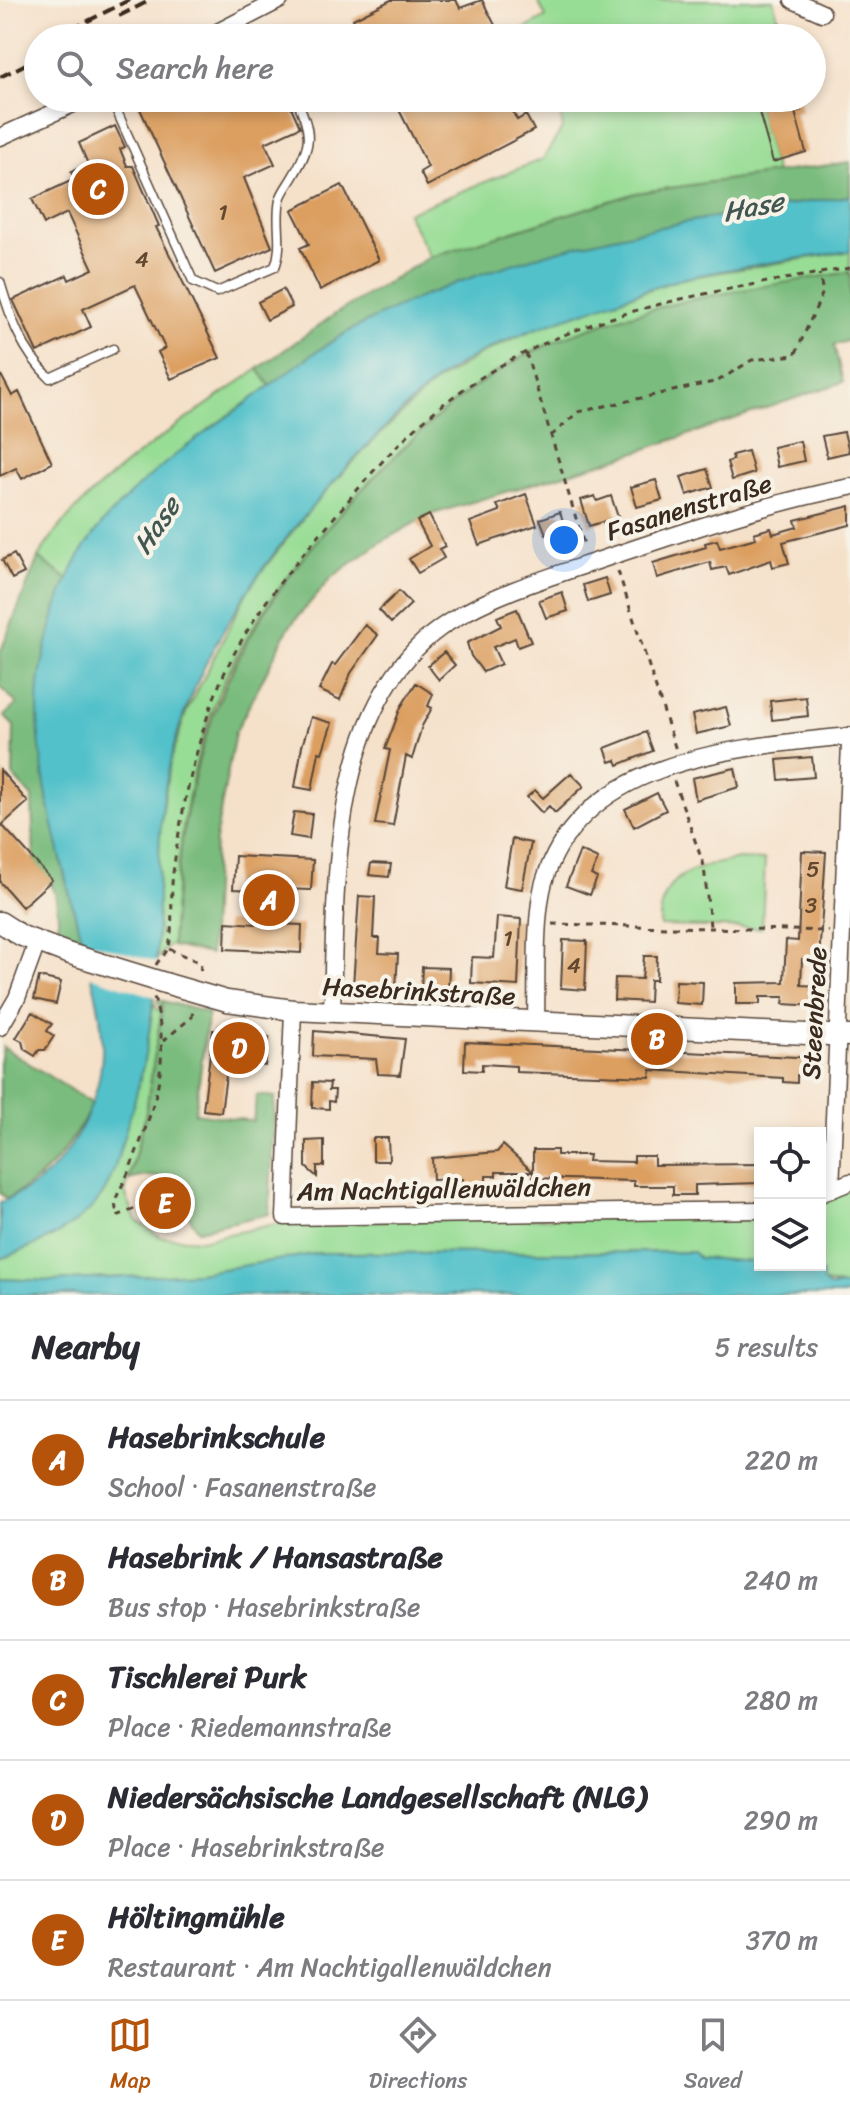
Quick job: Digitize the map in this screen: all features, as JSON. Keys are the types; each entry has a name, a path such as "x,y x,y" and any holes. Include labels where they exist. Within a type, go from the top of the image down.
{"street":[{"path":"234,24 280,0"},
{"path":"793,0 822,13"},
{"path":"0,137 55,112"},
{"name":"Fasanenstraße","path":"332,1012 343,818 359,753 384,692 417,648 447,623 486,602 590,563 759,510 850,487"},
{"path":"536,1022 544,883 559,848 587,814 620,788 675,765 747,748 850,736"},
{"name":"Steenbrede","path":"826,1192 844,1036 842,932 850,744"},
{"name":"Hasebrinkstraße","path":"0,922 37,943 168,984 227,1001 293,1010 844,1036"},
{"path":"0,1027 17,998 37,943"},
{"name":"Am Nachtigallenwäldchen","path":"293,1010 285,1217 754,1210"},
{"path":"826,1192 850,1182"}],"lane":[{"path":"117,112 193,281 217,292 275,267 281,251 280,198 304,159 310,138 310,129 302,112"},
{"path":"0,282 12,326 33,362 50,378 113,349"}],"path":[{"path":"164,953 169,949 173,875 197,747 231,659 275,587 353,495 428,417 491,371 549,340 678,297 850,268"},
{"path":"551,436 578,412 718,381 752,360 795,355 823,292 819,274"},
{"path":"526,353 590,563"},
{"path":"613,556 704,866 710,926"},
{"path":"540,924 710,926 842,932"},
{"path":"169,949 201,963 200,977"},
{"path":"134,1209 117,1216 115,1202 157,1096 163,1041 160,1009"},
{"path":"163,1041 192,1017 193,1010"}],"green space":[{"path":"537,0 773,0 780,24 534,24 546,17"},
{"path":"559,112 759,112 776,173 636,193 430,257 407,213 543,159 563,127"},
{"path":"850,162 850,196 660,227 535,258 473,277 355,328 270,386 258,369 335,314 430,257 636,193"},
{"path":"850,251 850,272 661,307 587,329 525,355 456,401 374,477 316,541 281,586 249,634 219,692 206,727 188,799 177,873 172,946 168,946 156,960 160,828 170,761 186,713 249,588 318,499 377,437 433,384 481,354 540,326 680,279"},
{"path":"850,272 850,340 834,345 843,382 622,457 429,515 381,542 331,578 289,627 235,733 215,840 210,954 172,946 188,806 203,746 223,690 250,637 283,584 324,532 394,457 478,385 525,355 551,343 661,307"},
{"path":"258,369 270,386 209,429 82,552 69,580 38,558 79,506 107,480 169,431"},
{"path":"38,558 69,580 55,609 61,861 81,937 59,932 55,893 34,861 32,797 13,776 14,726 4,716 17,704 0,686 0,653"},
{"path":"739,859 765,860 762,928 660,926 661,908 673,883 694,870"},
{"path":"157,1000 163,1001 145,1117 125,1193 136,1220 161,1237 201,1240 285,1222 754,1215 754,1263 699,1258 693,1252 319,1253 199,1273 53,1281 0,1279 0,1259 59,1232 151,1019 154,1003 158,1010 161,1008"},
{"path":"163,1001 208,1013 195,1113 253,1121 257,1095 275,1097 269,1214 198,1230 184,1209 177,1184 154,1176 129,1180 145,1117"},
{"path":"3,1047 93,1104 58,1159 36,1180 7,1199 0,1193 0,1064"},
{"path":"850,1188 850,1286 830,1284 791,1271 826,1271 826,1198"}],"water":[{"name":"Hase","path":"850,196 850,251 724,270 670,282 524,333 448,372 378,434 278,549 220,636 178,732 162,809 156,970 151,1017 139,1085 113,1174 100,1198 80,1219 41,1242 0,1259 0,1203 35,1184 61,1159 82,1126 100,1072 102,1039 99,1009 48,801 42,765 38,696 42,665 62,593 81,553 95,533 152,474 217,424 325,346 413,300 534,257 596,241 659,227"},
{"path":"693,1252 699,1258 754,1262 754,1271 823,1273 823,1282 829,1287 850,1286 850,1295 0,1295 0,1279 53,1281 199,1273 319,1253"}],"pier":[{"path":"77,938 160,963 158,998 87,975"}],"building":[{"path":"391,0 456,0 460,8 482,0 494,24 356,24 353,19"},
{"path":"141,112 293,112 300,127 265,143 275,164 244,178 272,247 215,273"},
{"path":"400,112 513,112 517,120 526,115 534,130 427,186 420,172 428,167"},
{"path":"759,112 795,112 806,152 773,162"},
{"path":"115,126 125,147 120,149 127,166 133,166 159,226 156,227 220,358 171,379 158,352 165,348 135,285 83,309 91,327 37,352 13,300 67,275 69,280 93,269 67,213 44,224 32,199 75,179 71,172 88,164 79,143"},
{"path":"342,185 379,260 320,290 300,248 309,244 292,210"},
{"path":"283,289 292,307 267,320 258,302"},
{"path":"0,373 12,396 19,392 52,463 22,479 16,468 0,476"},
{"path":"844,432 849,452 827,457 822,436"},
{"path":"800,441 804,461 777,467 773,447"},
{"path":"748,451 754,473 732,480 727,462 733,460 732,455"},
{"path":"707,469 713,487 687,495 681,477"},
{"path":"656,480 662,500 637,507 631,487"},
{"path":"526,494 537,525 479,545 470,522 500,511 497,505"},
{"path":"595,496 597,501 611,496 618,517 589,526 581,500"},
{"path":"850,506 850,525 783,542 789,563 773,567 771,560 729,575 726,567 712,570 710,562 657,578 653,563 706,547 705,543 717,540 720,548 756,538 754,533 771,528 773,534 797,527 795,520"},
{"path":"560,512 565,527 546,534 540,519"},
{"path":"429,515 445,546 439,549 444,558 418,573 409,559 430,546 417,521"},
{"path":"14,554 24,573 12,579 2,560"},
{"path":"605,578 610,595 588,602 583,585"},
{"path":"399,591 411,604 391,623 379,610"},
{"path":"562,592 568,611 546,618 539,600"},
{"path":"517,609 531,642 518,647 515,638 493,647 501,664 483,672 471,656 467,643 501,626 497,617"},
{"path":"365,625 378,635 351,673 340,700 319,690 332,664 335,665"},
{"path":"444,652 455,665 439,680 428,666"},
{"path":"416,683 433,694 428,706 432,708 422,726 412,759 406,756 393,826 375,824 390,750 385,749 401,707"},
{"path":"806,697 808,716 772,720 770,701"},
{"path":"726,707 731,726 696,734 692,715"},
{"path":"311,717 332,723 322,753 319,752 312,790 295,787"},
{"path":"646,732 653,751 618,765 616,760 610,762 605,748"},
{"path":"812,757 814,777 779,780 777,760"},
{"path":"735,768 739,787 696,800 692,778"},
{"path":"0,770 28,802 2,825 52,880 22,907 0,882"},
{"path":"571,773 584,786 555,813 549,806 542,813 527,797 535,790 543,798"},
{"path":"657,793 666,810 634,827 625,809"},
{"path":"294,812 312,814 309,839 290,836"},
{"path":"512,839 531,843 522,889 504,886"},
{"path":"580,851 598,859 591,875 597,878 590,895 566,886"},
{"path":"802,851 826,852 819,960 802,959 801,985 818,986 818,1006 783,1004 784,997 760,997 760,1004 736,1004 736,983 784,982 786,940 798,941"},
{"path":"235,856 313,860 311,890 280,889 278,924 302,925 301,953 225,949 226,922 257,924 259,890 233,889"},
{"path":"371,863 391,864 389,877 369,875"},
{"path":"359,896 375,897 373,938 380,938 379,953 398,954 396,988 353,986"},
{"path":"497,917 521,919 518,986 471,983 472,957 494,958"},
{"path":"563,940 587,941 585,990 561,988"},
{"path":"644,956 657,956 656,980 650,980 649,1002 614,1000 615,978 642,979"},
{"path":"422,967 449,968 448,991 421,990"},
{"path":"39,977 61,982 56,1004 34,999"},
{"path":"676,981 703,982 702,1005 675,1003"},
{"path":"32,1012 52,1024 47,1031 54,1036 45,1050 39,1050 35,1056 24,1049 22,1041 16,1038"},
{"path":"213,1030 269,1037 265,1066 228,1061 221,1112 203,1110"},
{"path":"314,1031 405,1039 400,1075 378,1074 376,1059 313,1056"},
{"path":"465,1042 819,1058 819,1076 797,1075 797,1083 783,1082 783,1078 651,1070 650,1077 516,1072 516,1066 482,1064 482,1071 464,1070"},
{"path":"313,1082 330,1083 329,1090 335,1090 334,1102 329,1101 329,1109 312,1108"},
{"path":"373,1138 388,1138 389,1161 373,1161"},
{"path":"324,1140 324,1166 317,1166 317,1177 306,1167 306,1141"},
{"path":"503,1145 533,1172 496,1172 496,1176 486,1176 486,1190 471,1190 470,1186 463,1186 463,1179 433,1180 432,1158 497,1152"},
{"path":"533,1150 557,1150 557,1155 589,1155 588,1161 634,1162 634,1156 654,1156 654,1165 754,1164 754,1183 695,1185 695,1195 673,1195 673,1186 634,1186 634,1181 533,1178"},
{"path":"165,1189 175,1194 180,1204 175,1214 165,1219 155,1214 150,1204 155,1194"}],"railway":[{"path":"82,24 129,0"},
{"path":"119,16 151,0"},
{"path":"0,77 24,65"}],"place":[{"name":"Tischlerei Purk","path":"98,189"},
{"name":"Hasebrinkschule","path":"269,900"},
{"name":"Hasebrink / Hansastraße","path":"657,1039"},
{"name":"Niedersächsische Landgesellschaft (NLG)","path":"239,1048"},
{"name":"Höltingmühle","path":"165,1203"}]}
